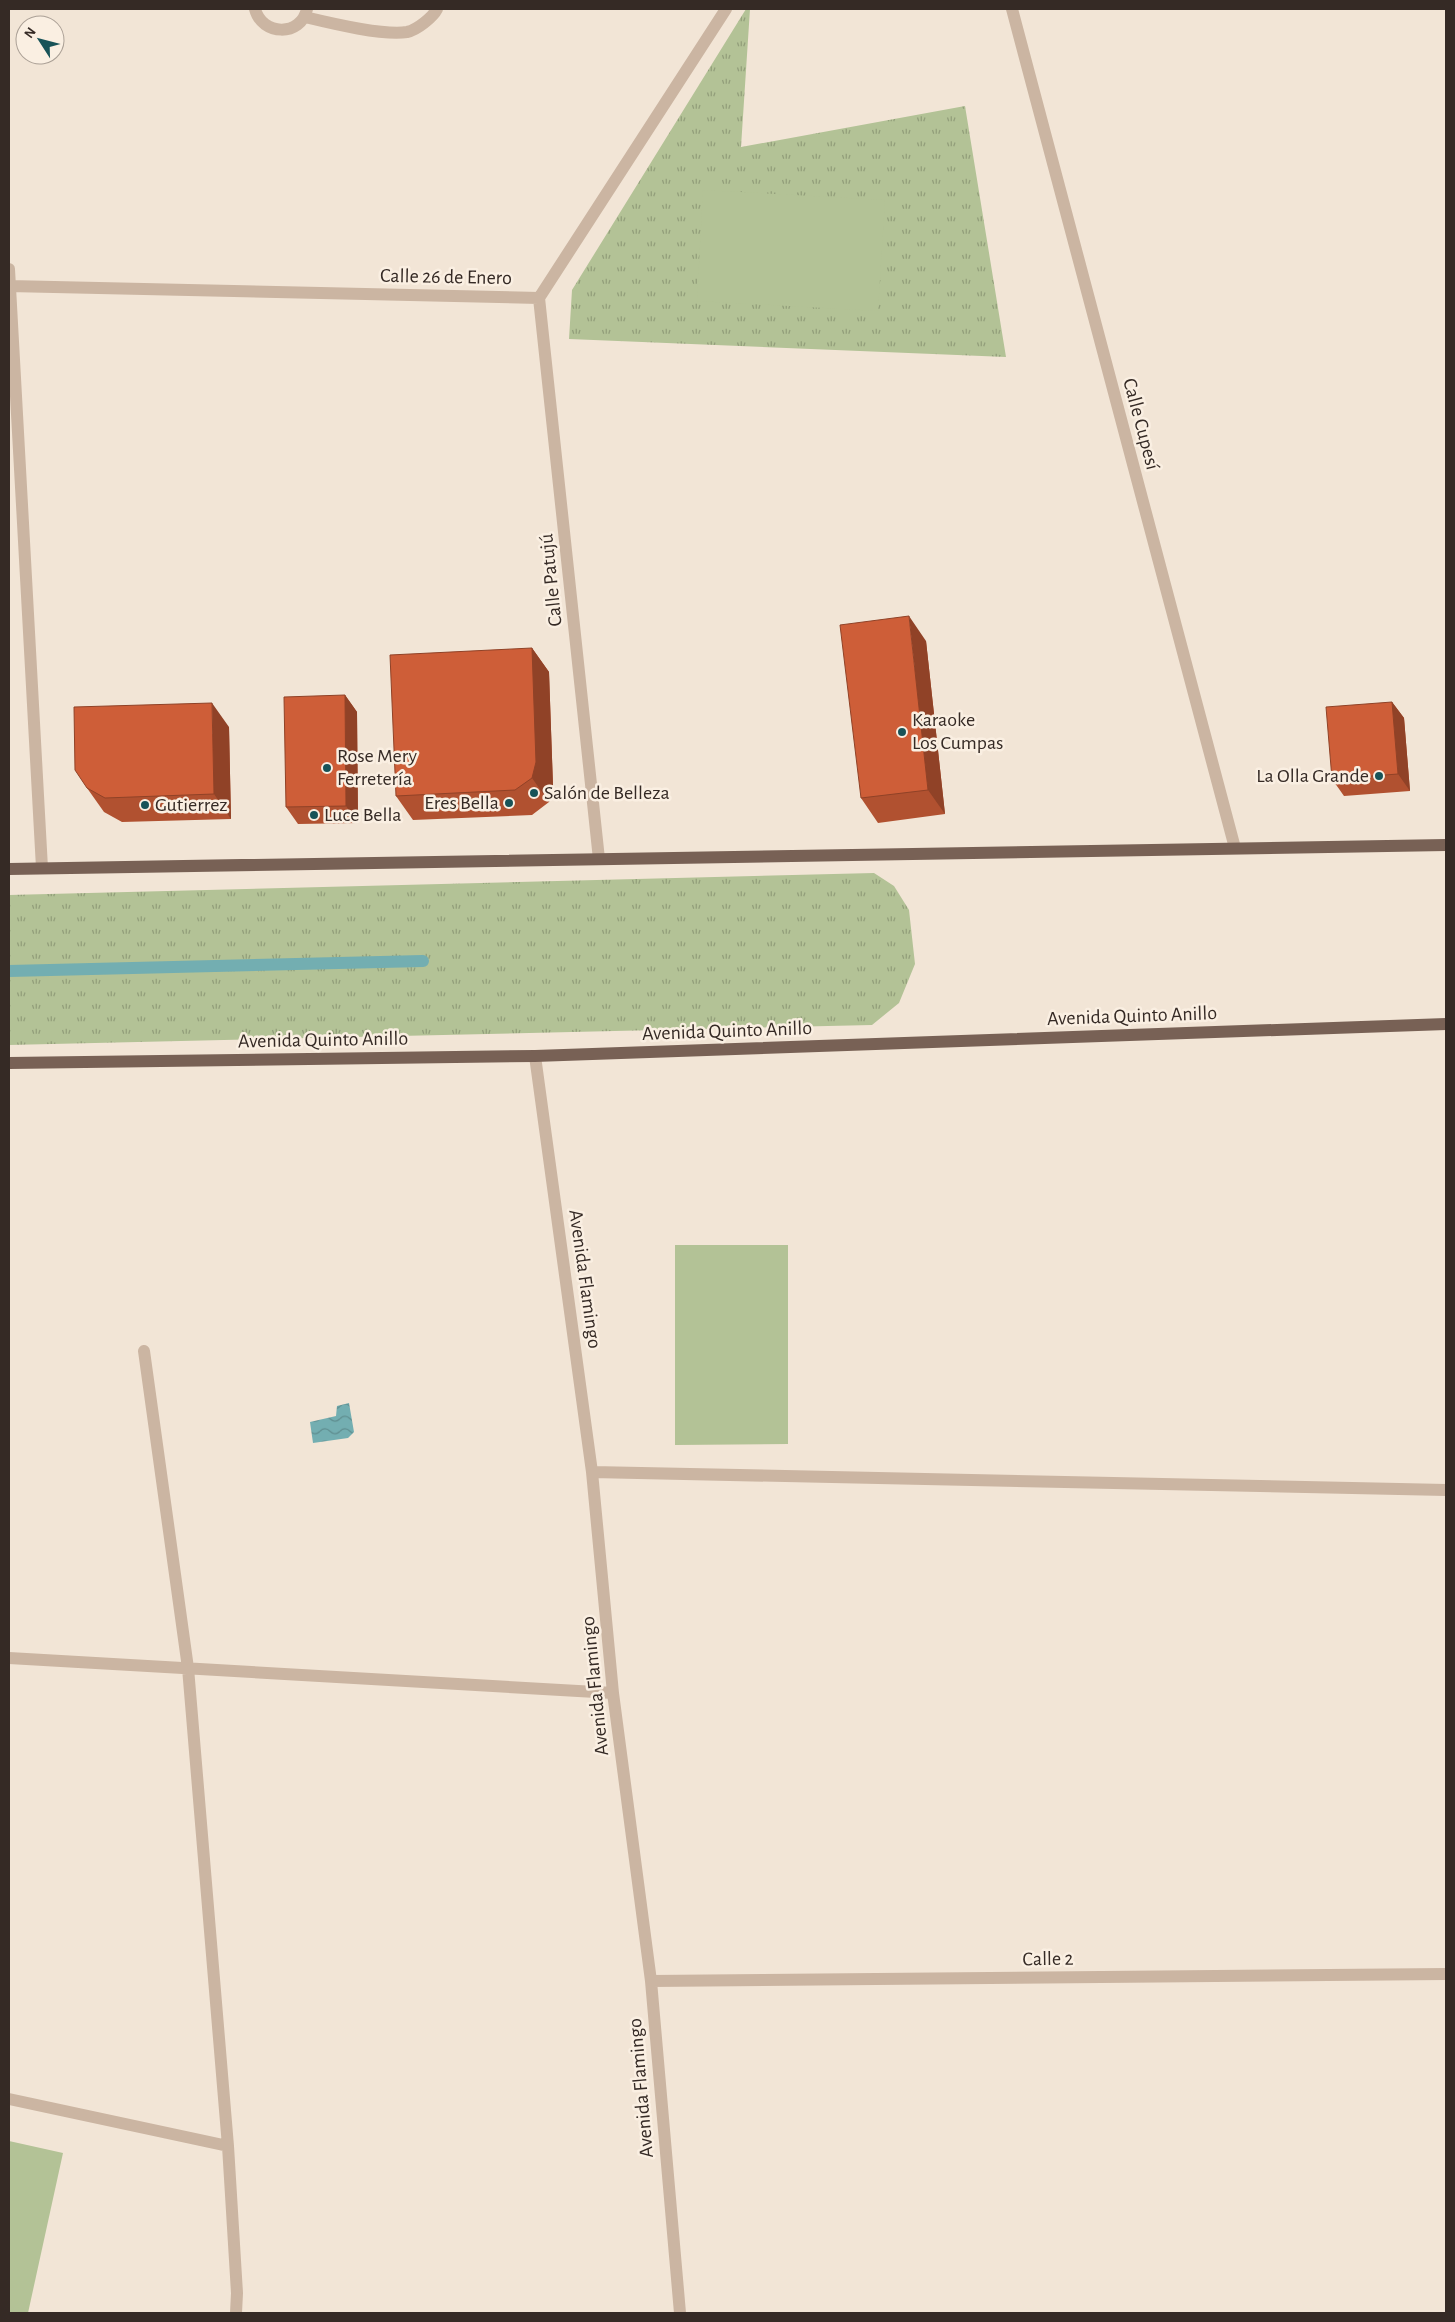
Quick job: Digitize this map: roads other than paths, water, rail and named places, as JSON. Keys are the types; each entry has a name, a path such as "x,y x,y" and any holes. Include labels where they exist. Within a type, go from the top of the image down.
{"main road":[{"path":"9,869 1446,845"},
{"name":"Avenida Quinto Anillo","path":"9,1063 534,1056 1446,1024"}],"street":[{"path":"255,9 257,16 263,24 271,29 289,30 297,25 306,13 380,31 409,32 434,15 436,9"},
{"name":"Calle 26 de Enero","path":"10,286 539,298 726,9"},
{"name":"Calle Cupesí","path":"1012,9 1234,848"},
{"path":"9,269 42,868"},
{"name":"Calle Patujú","path":"539,298 599,859"},
{"name":"Avenida Flamingo","path":"534,1056 592,1472 613,1693 651,1981 680,2313"},
{"path":"144,1351 188,1668 228,2146 238,2292 236,2313"},
{"path":"592,1472 1446,1490"},
{"path":"9,1658 613,1693"},
{"name":"Calle 2","path":"651,1981 1446,1974"},
{"path":"9,2099 228,2146"}],"water":[{"path":"349,1403 354,1432 348,1438 313,1443 310,1422 336,1416 337,1406"}],"waterway":[{"path":"9,971 423,961"}],"place":[{"name":"Karaoke Los Cumpas","path":"902,732"},
{"name":"Rose Mery Ferretería","path":"327,768"},
{"name":"La Olla Grande","path":"1379,776"},
{"name":"Salón de Belleza","path":"534,793"},
{"name":"Eres Bella","path":"509,803"},
{"name":"Gutierrez","path":"145,805"},
{"name":"Luce Bella","path":"314,815"}]}
